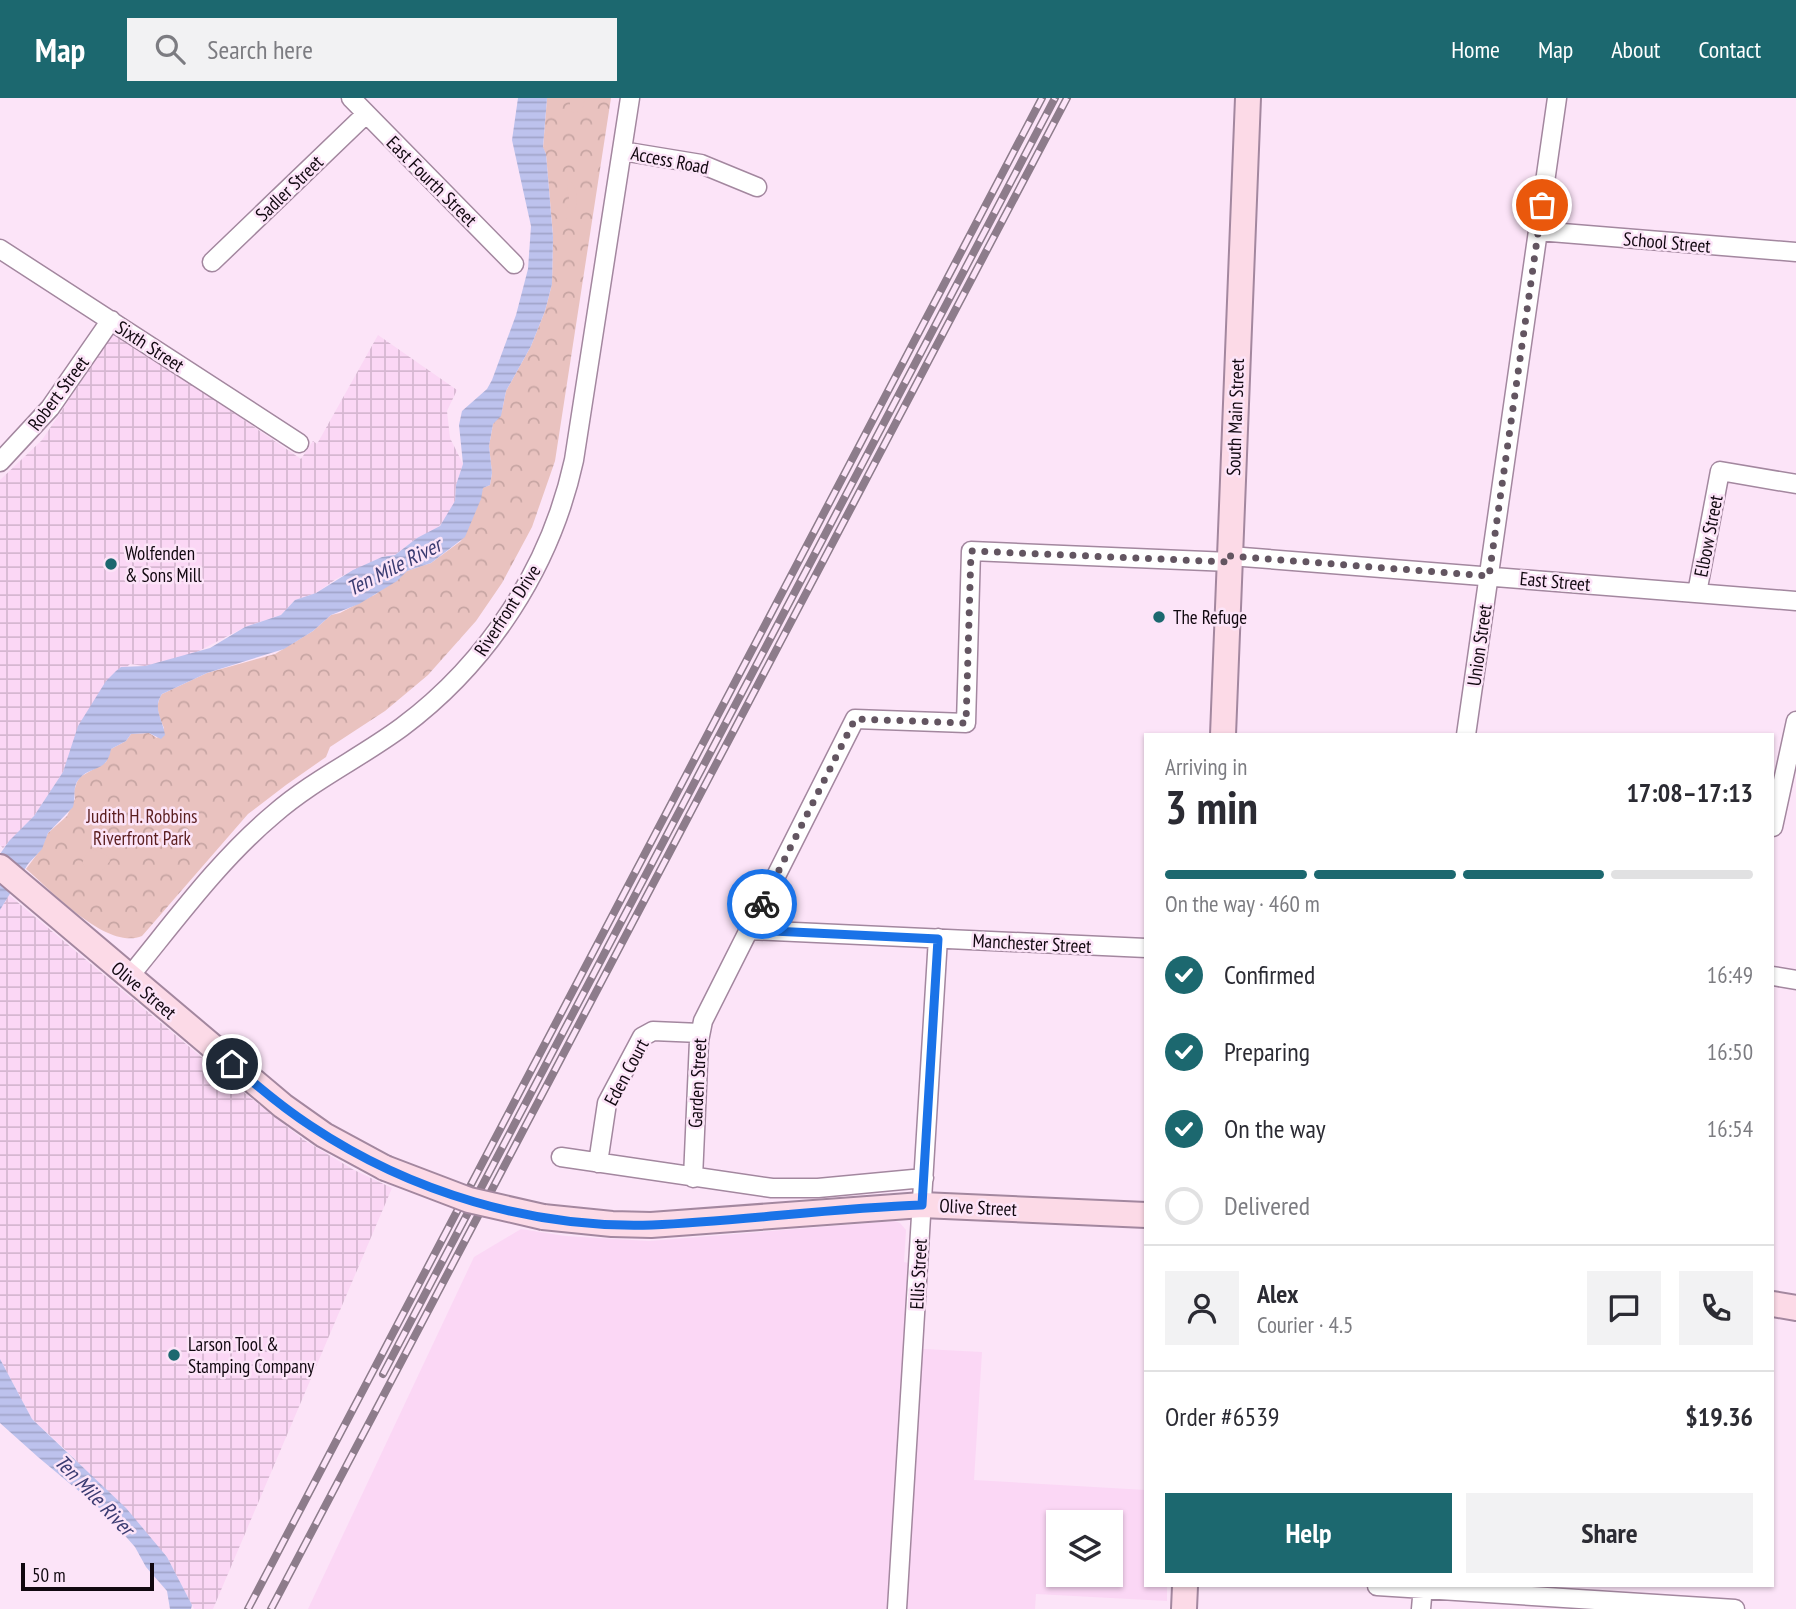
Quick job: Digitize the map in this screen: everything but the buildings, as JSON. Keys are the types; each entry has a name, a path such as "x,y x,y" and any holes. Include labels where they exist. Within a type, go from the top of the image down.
{"main road":[{"name":"South Main Street","path":"1223,733 1248,98"},
{"name":"Olive Street","path":"0,867 290,1111 331,1139 385,1168 459,1197 543,1217 612,1224 651,1225 922,1205 1144,1215"},
{"path":"1774,1304 1796,1308"},
{"path":"1184,1609 1185,1587"}],"street":[{"name":"East Fourth Street","path":"351,98 514,264"},
{"name":"Riverfront Drive","path":"129,977 256,829 288,802 389,736 427,707 482,650 523,592 554,527 573,467 630,98"},
{"name":"Union Street","path":"1466,733 1557,98"},
{"name":"Sadler Street","path":"212,262 366,114"},
{"name":"Access Road","path":"622,151 701,164 757,187"},
{"name":"School Street","path":"1538,231 1796,252"},
{"name":"Sixth Street","path":"0,249 299,443"},
{"name":"Robert Street","path":"0,462 50,408 111,320"},
{"name":"Elbow Street","path":"1697,593 1720,471 1796,484"},
{"name":"East Street","path":"971,551 1230,559 1489,576 1796,601"},
{"name":"Garden Street","path":"692,1178 700,1033 703,1021 855,719 966,723 971,551"},
{"path":"1774,822 1796,721"},
{"name":"Manchester Street","path":"749,930 1144,948"},
{"name":"Ellis Street","path":"897,1609 938,939"},
{"path":"1774,976 1796,980"},
{"name":"Eden Court","path":"598,1163 607,1103 642,1037 653,1031 700,1033"},
{"name":"Olive Street","path":"561,1157 692,1178 786,1188 924,1178"},
{"path":"1421,1609 1422,1587 1655,1599 1735,1609"}],"shaded area":[{"path":"113,334 125,339 301,459 313,441 317,444 378,335 457,390 447,411 450,438 463,464 456,485 455,501 446,519 434,531 417,538 395,555 382,557 336,579 316,593 295,600 281,615 245,627 195,653 145,666 130,664 100,692 83,719 63,772 34,816 3,848 0,845 0,480 42,440"},
{"name":"Larson Tool & Stamping Company","path":"9,895 304,1140 354,1170 392,1188 213,1609 194,1609 167,1557 70,1454 32,1419 0,1359 0,910"},
{"path":"895,1221 900,1223 906,1230 904,1262 909,1263 904,1348 982,1352 974,1480 1144,1490 1144,1587 1167,1587 1167,1601 1036,1594 1035,1609 308,1609 474,1257 521,1229 565,1236 649,1241"}],"green space":[{"name":"Judith H. Robbins Riverfront Park","path":"547,98 611,98 555,461 532,527 502,583 476,621 428,675 385,711 330,747 326,757 248,814 142,936 128,938 113,935 97,927 64,903 26,869 41,849 48,833 67,816 75,799 74,791 80,777 106,762 111,749 126,741 131,734 149,733 157,738 164,728 158,707 162,694 207,673 275,654 313,631 331,615 376,594 407,571 431,563 461,541 483,488 490,485 492,473 489,446 493,424 502,411 506,391 531,346 552,284 553,236 546,154 543,148"},
{"path":"570,98 585,98 582,111 573,113"},
{"path":"572,182 576,191 576,203 573,217 566,219 569,198 567,186"},
{"path":"95,850 108,856 110,861 100,873 86,869 82,863 87,853"}],"water":[{"name":"Ten Mile River","path":"518,98 547,98 543,147 546,154 553,237 552,284 531,346 506,391 501,416 493,424 489,446 492,473 490,485 483,488 465,537 431,563 407,571 397,581 359,604 331,615 313,631 284,649 207,673 162,694 158,709 165,735 161,739 149,733 131,734 126,741 111,749 106,762 79,779 73,807 48,833 42,849 28,864 0,910 0,854 34,816 63,772 78,726 106,681 116,671 121,667 145,666 210,648 245,627 281,615 295,600 316,593 353,570 382,557 395,555 417,538 440,526 455,501 456,485 463,464 459,425 462,411 487,389 492,380 516,315 528,269 531,226 512,140"},
{"name":"Ten Mile River","path":"0,1359 32,1419 126,1508 167,1557 192,1605 191,1609 170,1609 167,1591 146,1567 135,1547 105,1513 0,1423"}],"railway":[{"path":"248,1609 1042,98"},
{"path":"383,1374 1055,98"},
{"path":"271,1609 1067,98"}],"way so far":[{"path":"762,904 855,719 966,723 971,551 1230,562 1230,556 1489,576 1542,205"}],"place":[{"name":"Wolfenden & Sons Mill","path":"111,564"},
{"name":"The Refuge","path":"1159,617"},
{"name":"Larson Tool & Stamping Company","path":"174,1355"}],"route":[{"path":"232,1064 311,1126 368,1159 459,1197 529,1215 598,1223 651,1225 922,1205 938,939 749,930 762,904"}]}
